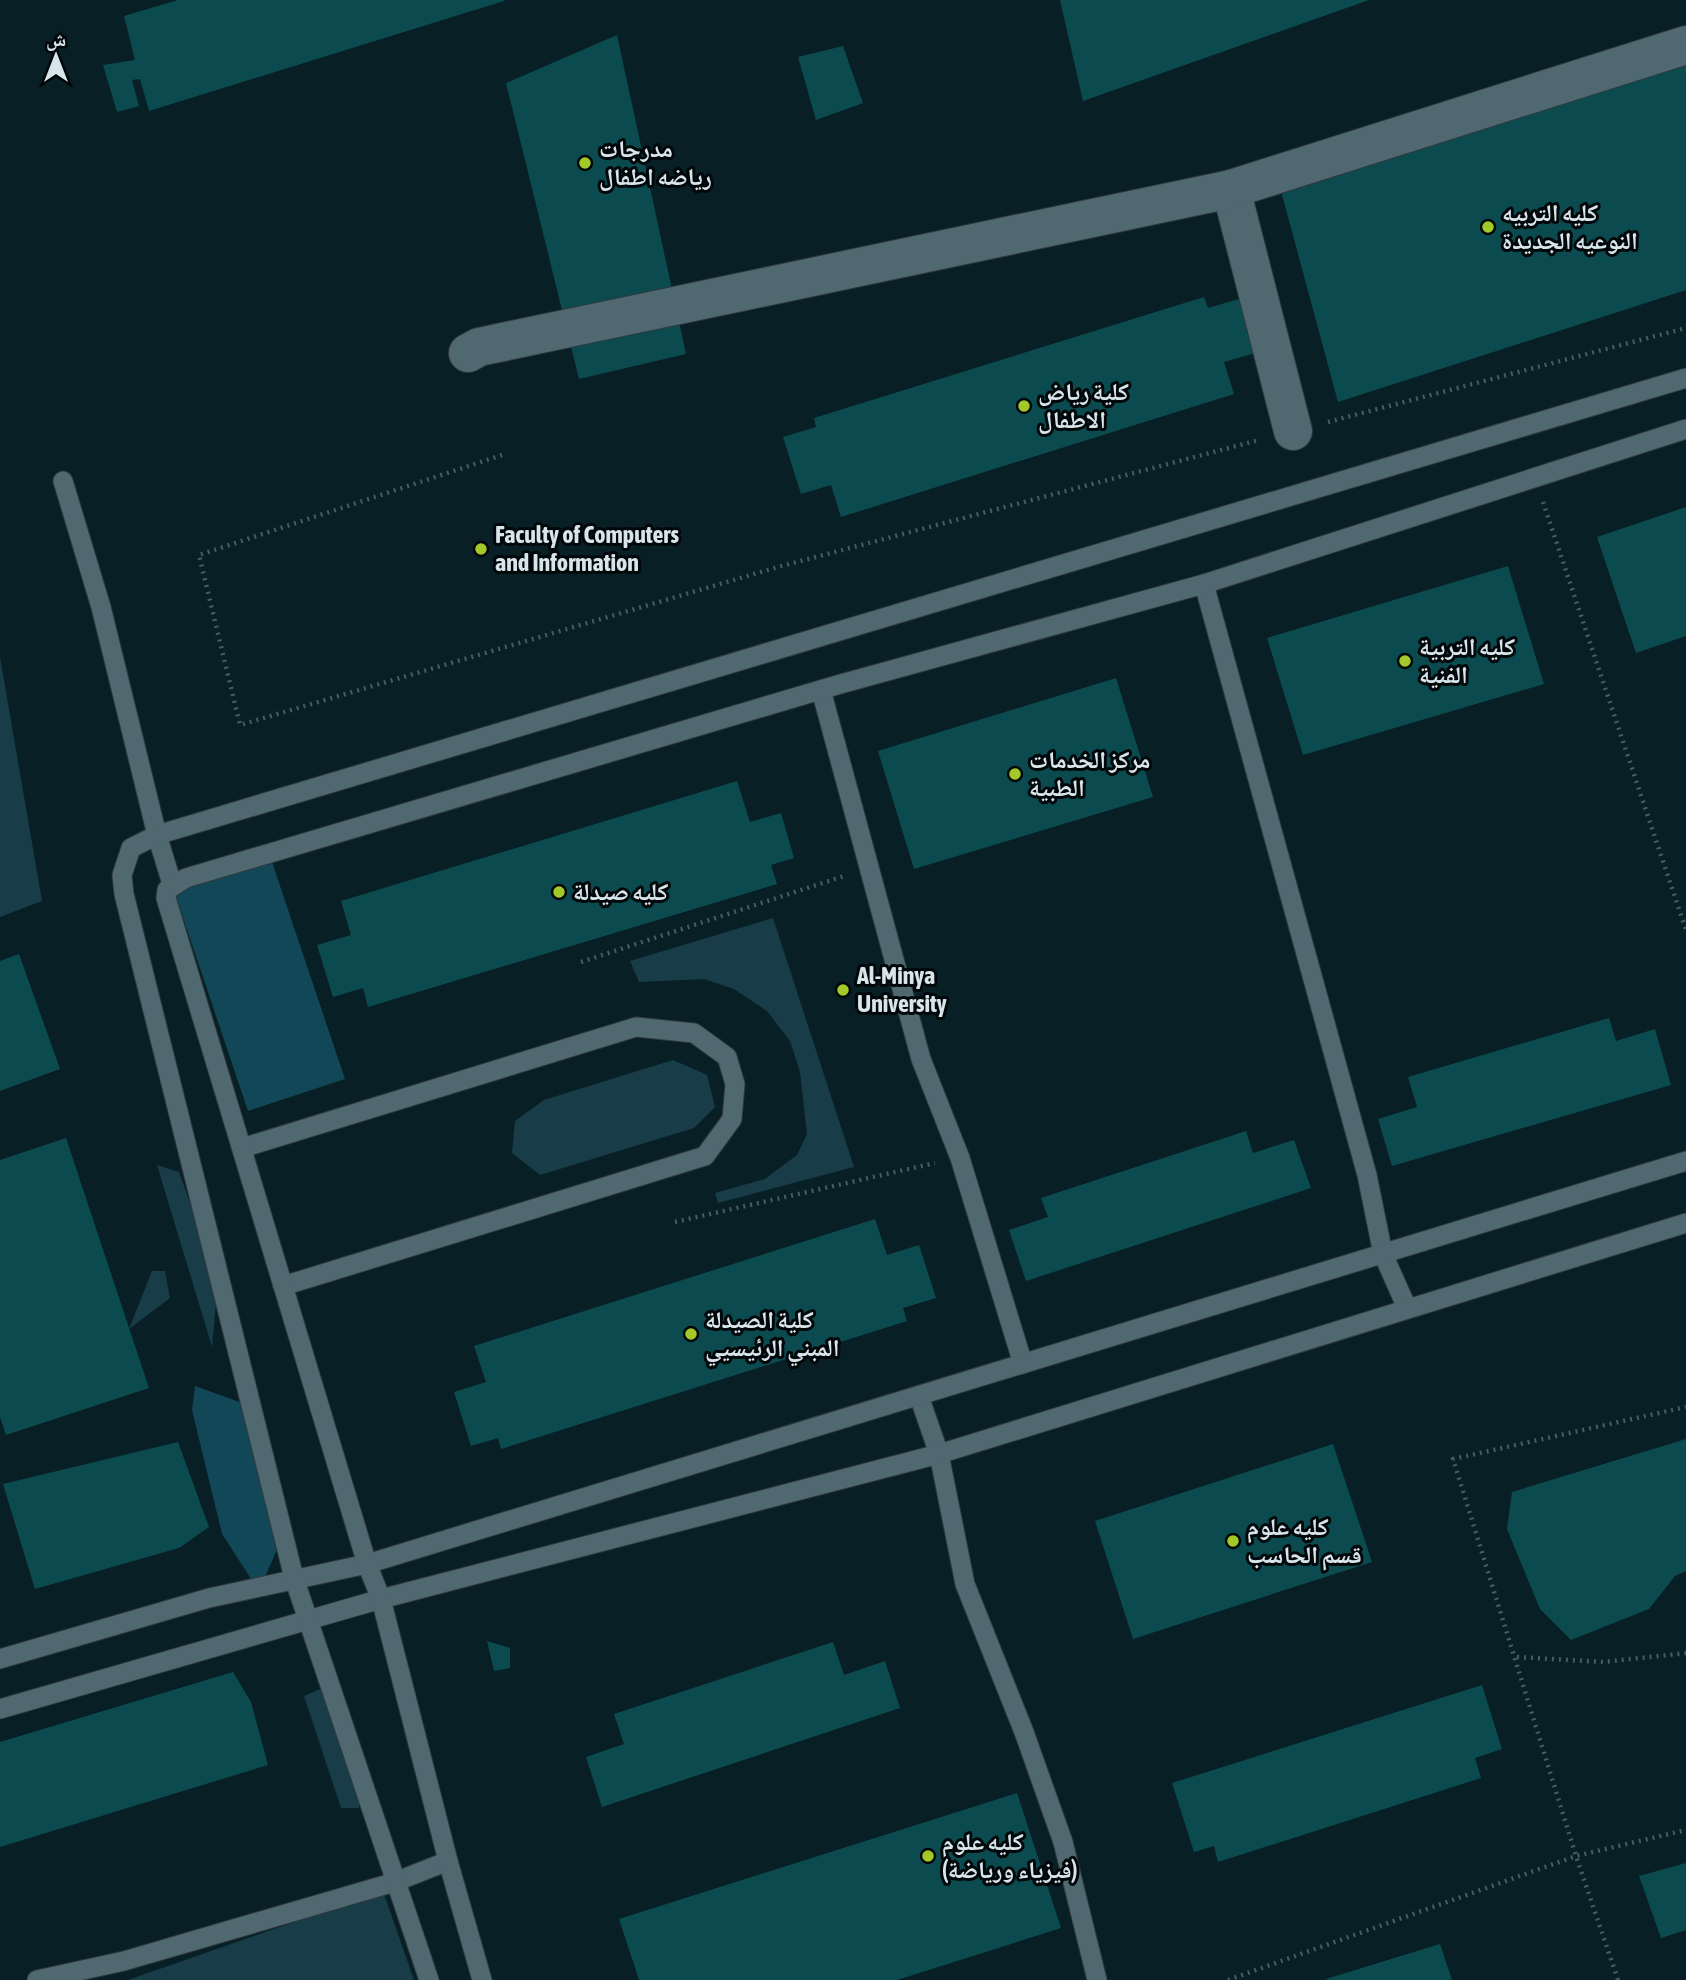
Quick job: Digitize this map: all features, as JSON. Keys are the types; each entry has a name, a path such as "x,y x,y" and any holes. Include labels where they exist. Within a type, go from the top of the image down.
{"street":[{"path":"468,353 479,347 1231,189 1686,45"},
{"path":"1231,189 1293,431"}],"lane":[{"path":"429,1980 294,1578 124,894 122,875 131,848 157,835 1686,378"},
{"path":"172,884 821,690 1204,584 1686,429"},
{"path":"63,481 101,607 157,835 172,884 166,898 367,1563 381,1599 448,1861 482,1980"},
{"path":"1204,584 1367,1175 1383,1254 1407,1308"},
{"path":"821,690 921,1059 960,1158 1023,1364"},
{"path":"242,1148 636,1027 694,1033 727,1057 735,1084 732,1119 705,1156 283,1286"},
{"path":"0,1659 209,1598 367,1563 1686,1161"},
{"path":"0,1709 381,1599 939,1454 1686,1223"},
{"path":"919,1396 939,1454 965,1584 1024,1732 1063,1842 1097,1980"},
{"path":"37,1980 124,1961 396,1882 448,1861"}],"path":[{"path":"502,455 199,555 240,725 778,567 1686,328"},
{"path":"1535,478 1686,930"},
{"path":"581,962 868,868"},
{"path":"675,1222 960,1158"},
{"path":"1618,1980 1576,1856 1517,1657 1453,1460 1686,1407"},
{"path":"1517,1657 1603,1662 1686,1653"},
{"path":"1228,1980 1576,1856 1686,1830"}],"shaded area":[{"path":"0,657 42,901 0,917"},
{"path":"271,859 345,1079 248,1111 174,891"},
{"path":"773,918 854,1167 718,1203 715,1193 765,1179 797,1155 807,1134 800,1072 790,1041 767,1011 734,989 704,979 639,982 630,961"},
{"path":"673,1060 707,1075 715,1107 694,1128 540,1175 512,1153 515,1121 544,1100"},
{"path":"157,1165 179,1172 218,1281 212,1347"},
{"path":"152,1271 165,1271 170,1298 129,1329"},
{"path":"195,1386 256,1408 289,1522 259,1591 222,1534 192,1410"},
{"path":"332,1684 361,1780 359,1808 341,1808 304,1696"},
{"path":"383,1891 414,1980 128,1980"}],"building":[{"path":"178,0 504,1 149,111 140,79 132,80 139,106 117,112 103,65 135,60 124,16"},
{"path":"1060,0 1369,0 1083,101"},
{"name":"مدرجات رياضه اطفال","path":"617,35 686,354 579,379 506,83"},
{"name":"كليه التربيه النوعيه الجديدة","path":"1686,36 1686,290 1338,402 1274,165"},
{"path":"843,46 863,103 816,120 798,57"},
{"name":"كلية رياض الاطفال","path":"1204,297 1208,308 1242,298 1259,352 1224,362 1234,394 841,517 831,485 801,494 783,437 816,427 814,418"},
{"path":"1686,507 1686,636 1636,653 1597,537"},
{"name":"كليه التربية الفنية","path":"1508,566 1544,684 1303,755 1267,638"},
{"name":"مركز الخدمات الطبية","path":"1116,678 1153,797 914,869 878,751"},
{"name":"كليه صيدلة","path":"737,781 750,822 781,813 794,858 771,865 777,884 368,1007 363,988 333,997 317,945 351,935 341,901"},
{"path":"19,954 60,1069 0,1091 0,961"},
{"path":"1609,1018 1616,1041 1655,1029 1671,1085 1392,1166 1378,1119 1417,1107 1408,1077"},
{"path":"1246,1131 1253,1153 1294,1140 1311,1188 1026,1281 1009,1230 1048,1217 1041,1198"},
{"path":"66,1138 149,1388 6,1435 0,1417 0,1160"},
{"name":"كلية الصيدلة المبني الرئيسيي","path":"875,1219 887,1255 919,1245 936,1298 903,1308 907,1321 501,1449 498,1438 471,1446 454,1392 486,1382 474,1346"},
{"path":"1686,1439 1686,1571 1675,1576 1649,1609 1571,1640 1540,1609 1507,1529 1512,1492"},
{"path":"178,1442 209,1527 179,1548 35,1589 3,1484"},
{"name":"كليه علوم قسم الحاسب","path":"1333,1444 1372,1562 1133,1639 1095,1521"},
{"path":"487,1641 510,1648 510,1668 494,1671"},
{"path":"833,1642 844,1675 885,1661 900,1708 602,1807 586,1757 624,1744 614,1714"},
{"path":"233,1672 251,1702 268,1765 0,1847 0,1742"},
{"path":"1482,1685 1502,1749 1475,1758 1481,1778 1218,1862 1214,1846 1194,1852 1172,1783"},
{"name":"كليه علوم (فيزياء ورياضة)","path":"1017,1793 1061,1928 897,1980 639,1980 619,1919"},
{"path":"1686,1863 1686,1930 1661,1938 1639,1876"},
{"path":"1440,1944 1452,1980 1326,1979"}],"place":[{"name":"مدرجات رياضه اطفال","path":"585,163"},
{"name":"كليه التربيه النوعيه الجديدة","path":"1488,227"},
{"name":"كلية رياض الاطفال","path":"1024,406"},
{"name":"Faculty of Computers and Information","path":"481,549"},
{"name":"كليه التربية الفنية","path":"1405,661"},
{"name":"مركز الخدمات الطبية","path":"1015,774"},
{"name":"كليه صيدلة","path":"559,892"},
{"name":"Al-Minya University","path":"843,990"},
{"name":"كلية الصيدلة المبني الرئيسيي","path":"691,1334"},
{"name":"كليه علوم قسم الحاسب","path":"1233,1541"},
{"name":"كليه علوم (فيزياء ورياضة)","path":"928,1856"}]}
